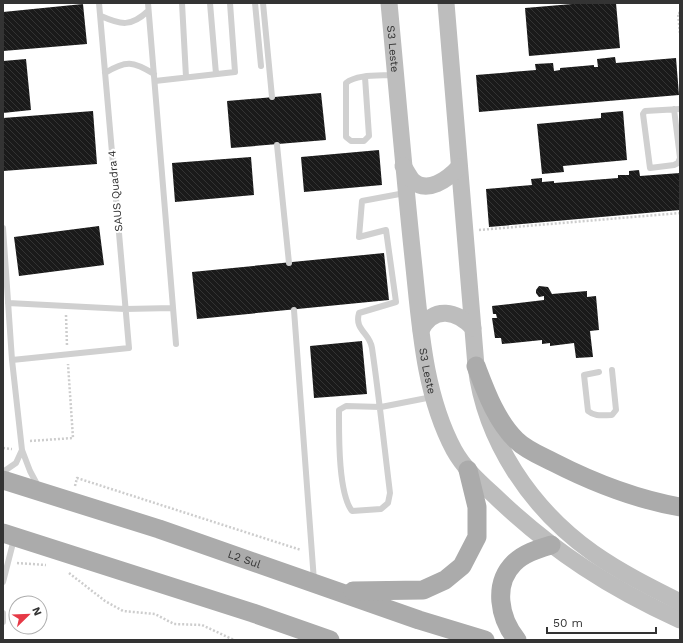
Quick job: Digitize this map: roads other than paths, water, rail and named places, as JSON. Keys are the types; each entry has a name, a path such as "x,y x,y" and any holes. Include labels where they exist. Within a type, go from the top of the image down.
{"main road":[{"name":"S3 Leste","path":"389,3 403,166 421,330 439,417 454,449 468,470 551,545 611,586 680,620"},
{"path":"446,3 476,366 482,401 496,438 516,475 550,517 592,552 636,580 680,602"},
{"path":"403,166 413,181 426,186 437,184 449,177 459,167"},
{"path":"421,330 425,322 431,317 445,313 457,314 465,319 473,328"},
{"path":"476,366 490,402 502,422 517,441 536,454 618,492 680,507"},
{"path":"339,591 423,590 445,580 462,566 477,537 477,507 468,470"},
{"name":"L2 Sul","path":"3,480 159,529 419,620 485,640"},
{"path":"9,534 253,613 330,640"},
{"path":"517,640 505,621 500,602 500,587 514,563 529,552 551,545"}],"lane":[{"name":"SAUS Quadra 4","path":"12,360 129,348 99,3"},
{"path":"148,3 176,344"},
{"path":"182,3 186,77"},
{"path":"210,3 216,74"},
{"path":"154,81 234,72 236,70 230,3"},
{"path":"255,3 261,66"},
{"path":"263,3 272,97"},
{"path":"101,16 114,22 129,24 140,19 148,11"},
{"path":"106,73 118,65 127,63 139,64 154,74"},
{"path":"365,77 369,136 364,141 351,141 346,137 346,83 354,79 365,77 395,75"},
{"path":"677,109 680,158 678,163 674,165 650,168 643,114 645,111 677,109"},
{"path":"277,144 289,263"},
{"path":"406,193 362,201 359,238 386,230 396,302 359,312 358,317 361,331 372,343 381,407 390,493 388,503 381,509 352,511 348,505 341,472 339,410 346,406 381,407 434,397"},
{"path":"3,228 12,360 22,450 30,471 41,492"},
{"path":"8,303 125,309 173,308"},
{"path":"294,310 314,582"},
{"path":"600,372 584,375 588,411 598,416 612,415 616,410 617,404 612,370"},
{"path":"3,472 16,463 22,450"},
{"path":"3,582 8,563 9,534"},
{"path":"3,613 3,622"}]}
